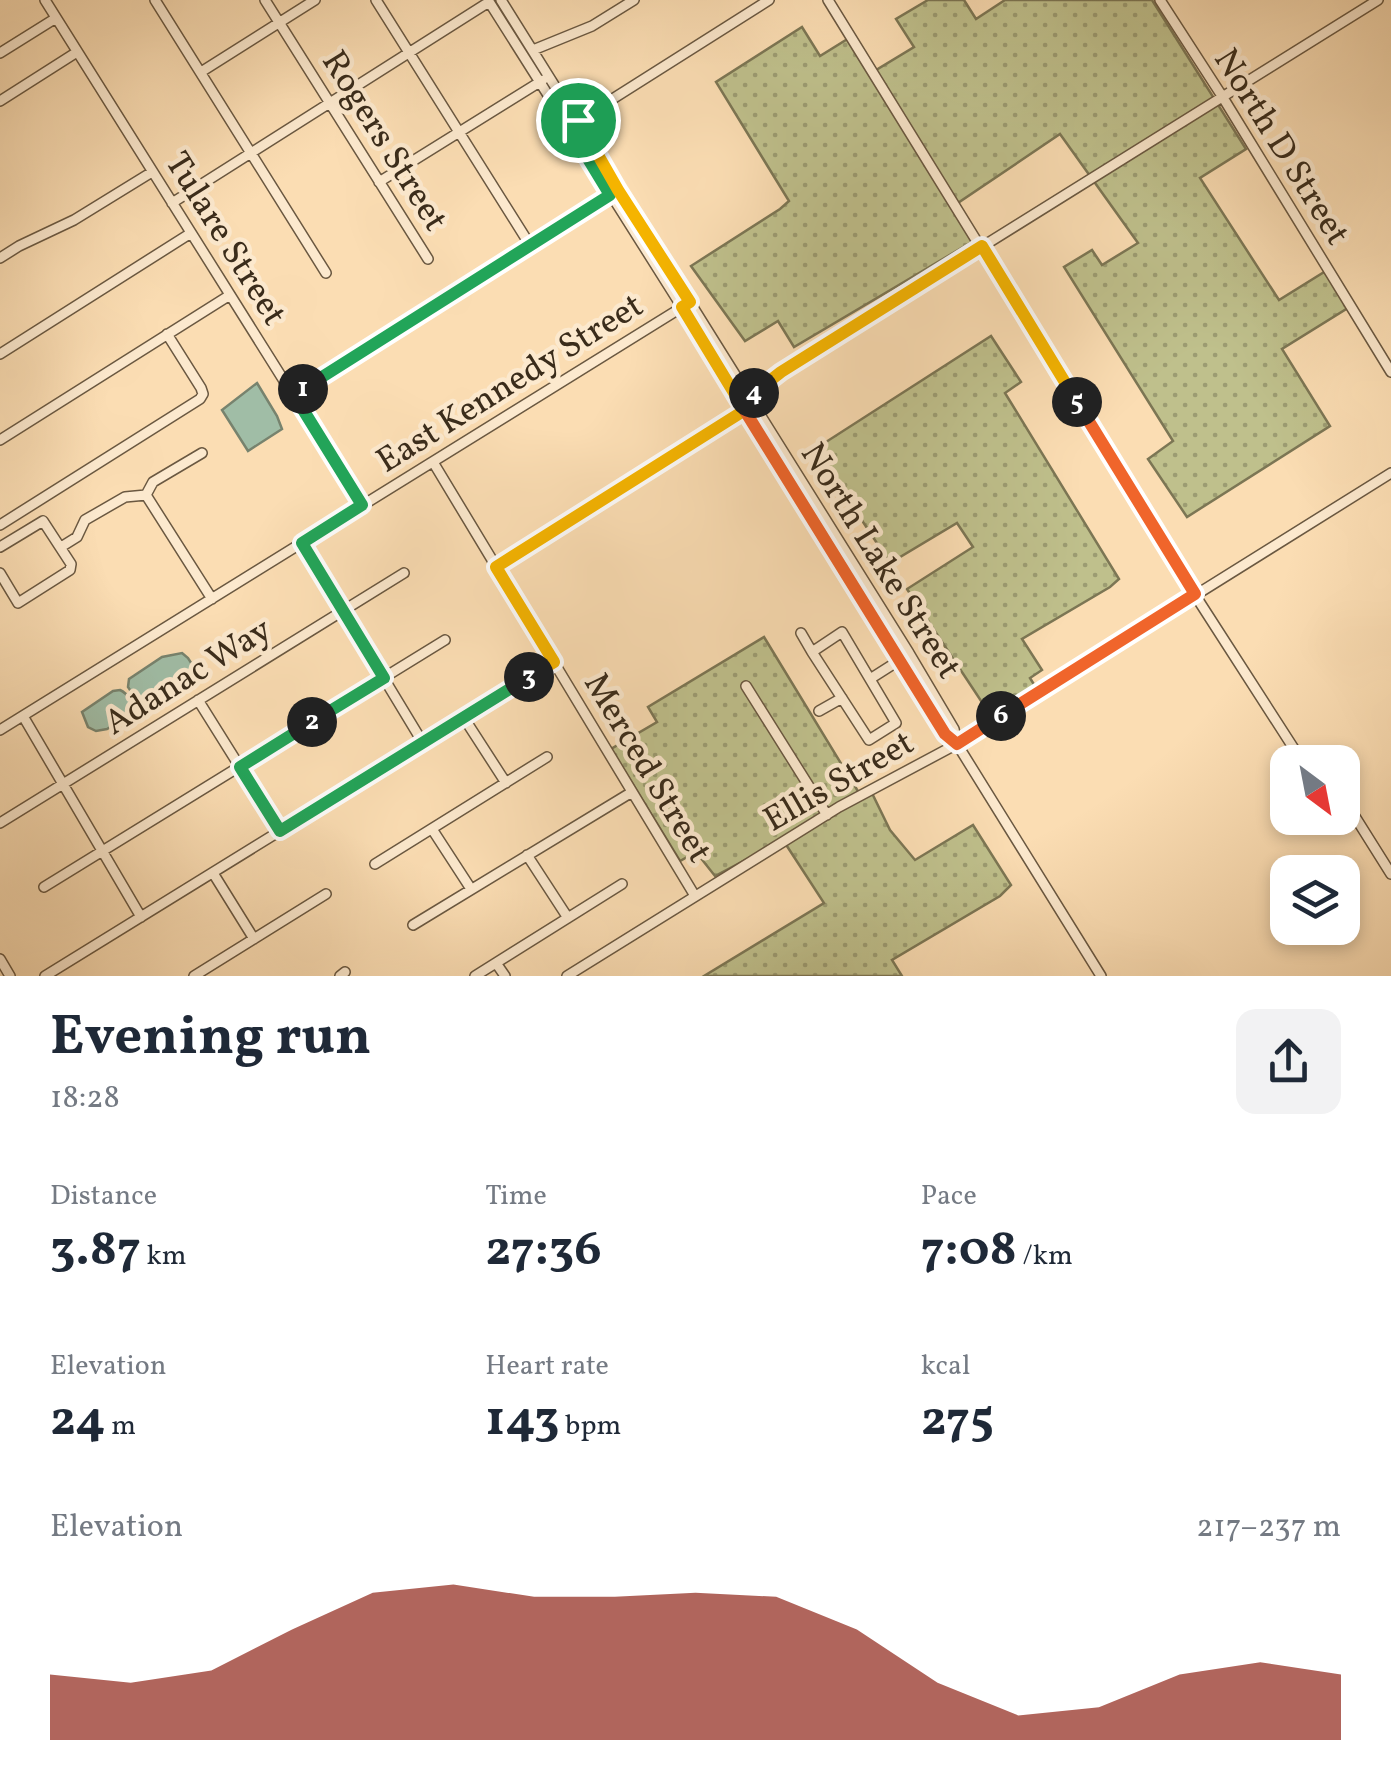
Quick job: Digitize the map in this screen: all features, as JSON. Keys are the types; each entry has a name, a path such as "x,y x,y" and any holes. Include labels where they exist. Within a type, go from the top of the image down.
{"street":[{"name":"Tulare Street","path":"44,0 362,505"},
{"path":"155,0 326,274"},
{"name":"Rogers Street","path":"265,0 428,258"},
{"path":"201,72 315,0"},
{"path":"376,0 530,245"},
{"name":"North Lake Street","path":"501,0 533,50 544,79"},
{"path":"533,50 592,26 634,0"},
{"path":"573,123 769,0"},
{"name":"North D Street","path":"1160,0 1387,355 1391,372"},
{"path":"496,567 745,410 749,398 781,372 1378,0"},
{"path":"172,203 489,1"},
{"name":"North Lake Street","path":"489,1 618,190 745,410 954,729 957,744 1101,976"},
{"path":"833,2 1292,745"},
{"path":"0,53 56,18"},
{"path":"0,102 77,52"},
{"path":"380,182 544,79"},
{"name":"North Lake Street","path":"573,123 610,195 749,398 905,656"},
{"path":"0,258 74,220 152,172"},
{"path":"294,395 610,195"},
{"path":"0,354 192,233"},
{"path":"0,440 230,295"},
{"name":"East Kennedy Street","path":"0,730 686,304"},
{"path":"0,525 200,399 202,388 167,334"},
{"path":"146,496 153,482 202,454"},
{"name":"Merced Street","path":"432,462 695,896"},
{"name":"Ellis Street","path":"567,976 827,814 957,744 1391,473"},
{"path":"798,496 801,481"},
{"path":"61,547 78,537 85,520 125,497 146,496"},
{"path":"146,496 212,599"},
{"path":"0,548 43,521 71,564 70,570 18,603 0,573"},
{"path":"302,543 423,743"},
{"name":"Adanac Way","path":"1,820 404,573"},
{"path":"800,633 812,652 842,698 868,740 896,722 842,632 812,652"},
{"path":"44,887 445,640"},
{"path":"870,678 905,656"},
{"path":"45,976 554,662"},
{"path":"746,686 827,814"},
{"path":"820,711 842,698"},
{"path":"198,700 280,831"},
{"path":"23,716 141,917"},
{"path":"464,718 506,784"},
{"path":"375,864 547,757"},
{"path":"413,924 632,792"},
{"path":"1360,825 1391,874"},
{"path":"432,829 471,889"},
{"path":"527,855 568,918"},
{"path":"212,873 254,939"},
{"path":"475,976 622,884"},
{"path":"194,976 206,973 326,894"},
{"path":"0,959 10,976"},
{"path":"496,963 504,976"}],"shaded area":[{"path":"928,0 964,0 976,19 1005,0 1152,0 1246,149 1200,178 1279,300 1329,269 1351,306 1282,349 1330,426 1187,517 1148,459 1173,441 1064,267 1092,250 1102,265 1138,243 1060,134 955,205 975,240 794,347 778,321 745,341 691,266 789,201 716,82 802,27 820,56 854,35 876,70 914,47 896,19"},
{"path":"991,336 1021,382 1005,393 1119,579 1022,639 1042,670 1030,678 1038,691 995,722 907,589 973,547 957,523 890,563 815,449"},
{"path":"257,383 282,429 248,451 222,410"},
{"path":"764,637 859,793 869,787 890,830 915,860 973,825 1011,885 1000,896 892,960 902,976 704,976 824,903 783,840 715,876 696,852 680,861 611,749 657,722 648,707"},
{"path":"182,653 195,669 194,674 170,695 141,707 128,687 129,679 162,657"},
{"path":"120,690 130,700 133,713 107,729 96,731 88,727 82,712"}],"route":[{"path":"578,120 568,126 610,195 294,395 362,505 302,543 384,678 240,767 280,831 554,662 496,567 745,410 749,398 781,372 982,246 1195,594 957,744 945,734 900,659 745,410 682,307 690,302 578,120"}]}
